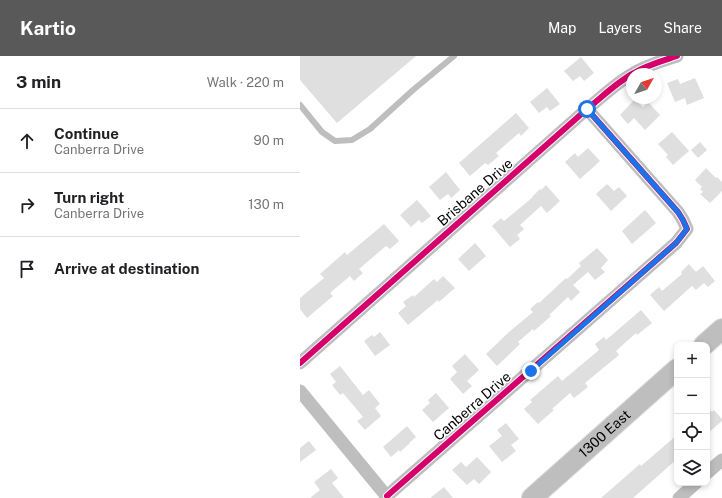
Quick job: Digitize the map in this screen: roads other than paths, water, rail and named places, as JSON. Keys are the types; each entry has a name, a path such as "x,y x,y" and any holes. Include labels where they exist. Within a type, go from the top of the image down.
{"main road":[{"path":"707,342 722,329"},
{"name":"1300 East","path":"532,498 674,372"}],"street":[{"name":"Brisbane Drive","path":"300,363 612,88 633,73 677,56"},
{"name":"Canberra Drive","path":"388,497 676,243 687,229 678,212 587,109"},
{"path":"300,391 388,497"},
{"path":"710,470 722,460"},
{"path":"678,498 692,486"}],"lane":[{"path":"300,105 322,132 335,141 352,140 370,129 413,90 454,56"}]}
